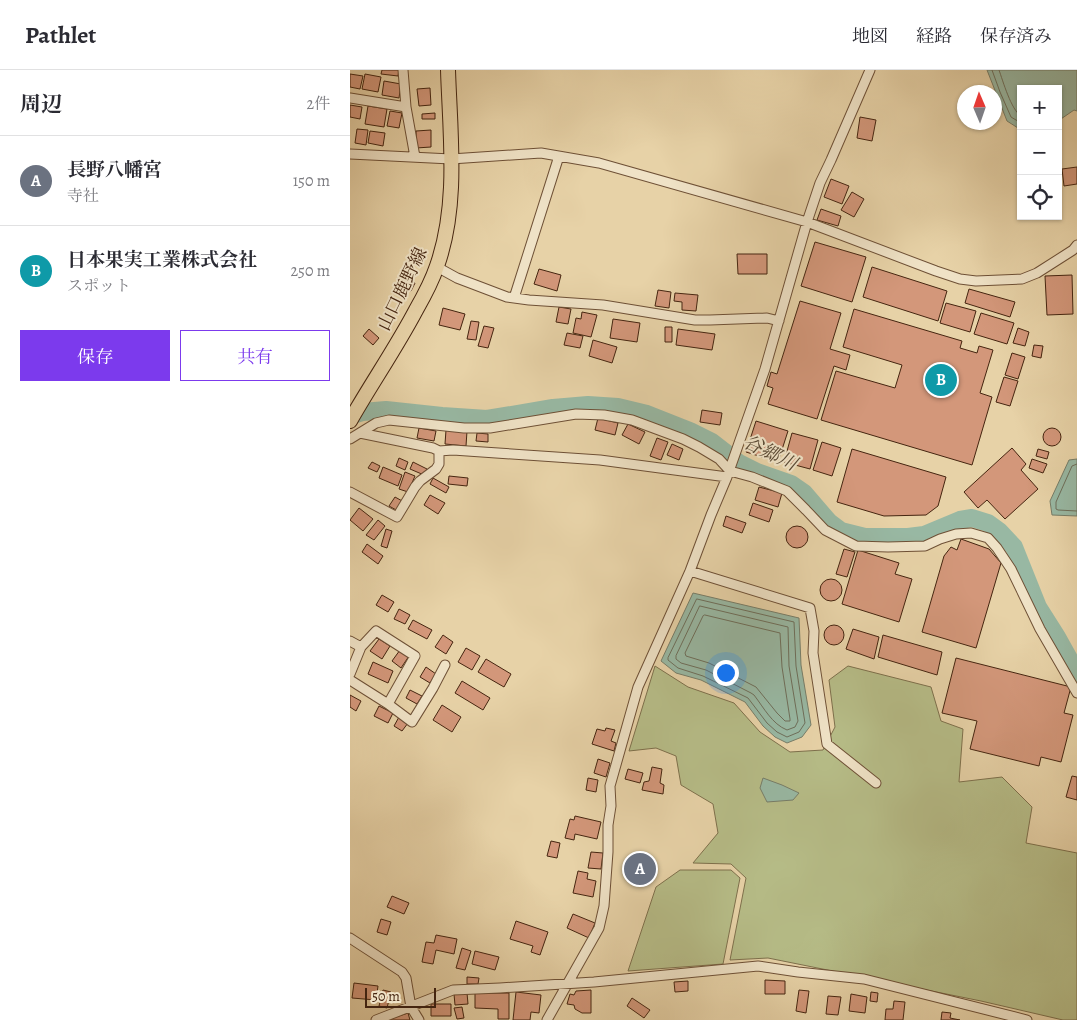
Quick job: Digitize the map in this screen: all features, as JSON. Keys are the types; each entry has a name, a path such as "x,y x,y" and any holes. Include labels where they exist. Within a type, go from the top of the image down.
{"main road":[{"name":"山口鹿野線","path":"350,421 422,300 437,267 444,245 449,216 451,159 448,70"}],"street":[{"path":"403,70 406,107 415,157"},
{"path":"547,1020 599,928 604,906 608,825 611,806 610,786 638,686 690,571 729,472 765,369 820,183 870,70"},
{"path":"350,98 406,107"},
{"path":"350,154 451,159 541,153 599,163 807,222 936,271 976,282 1022,279 1037,273 1077,246"},
{"path":"514,298 559,156"},
{"path":"437,267 474,284 514,298 603,305 695,320 767,318 779,321"},
{"path":"350,439 376,423 389,420 464,428 490,428 576,414 604,415 632,420 683,438 718,459 729,472"},
{"path":"360,434 439,451 453,450 600,460 729,472 752,477 787,491 825,530 856,546 925,546 956,534 970,533 988,538 998,548 1011,569 1040,629 1077,693"},
{"path":"350,492 396,516 420,481 436,469 439,464 439,451"},
{"path":"690,571 810,608 814,630 812,653 828,744 876,783"},
{"path":"350,674 361,647 376,631 415,656 388,704"},
{"path":"350,641 361,647"},
{"path":"350,680 412,722 445,665"},
{"path":"350,938 402,972 406,978 410,1007 419,1020"},
{"path":"376,1020 452,990 509,988 643,978 758,966 864,979 1027,1020"}],"green space":[{"path":"655,666 688,687 734,703 760,732 790,752 823,750 835,727 829,680 848,666 931,687 941,721 963,729 959,782 1002,777 1032,807 1026,843 1077,853 1077,1020 1063,1020 981,1001 768,958 730,960 746,878 731,864 693,863 718,833 713,804 681,785 676,756 656,748 629,751"},
{"path":"680,870 731,870 740,878 723,964 628,971 656,887"}],"water":[{"path":"987,70 1077,70 1077,111 1074,110 1062,118 1062,85 1017,85 1017,127 1007,121 1002,108 1002,85 993,85"},
{"path":"1077,459 1077,516 1052,515 1050,501 1069,460"},
{"path":"693,593 799,618 801,665 811,725 802,737 787,743 775,737 763,726 745,702 701,680 676,673 661,661"},
{"path":"763,778 799,793 793,800 767,802 760,788"}],"building":[{"path":"382,70 399,70 398,76 381,74"},
{"path":"350,74 363,76 360,89 350,87"},
{"path":"365,74 381,77 378,92 362,89"},
{"path":"384,81 401,84 399,98 382,95"},
{"path":"430,88 431,105 419,106 417,89"},
{"path":"350,105 362,107 360,119 350,117"},
{"path":"368,106 387,109 384,127 365,124"},
{"path":"390,111 402,113 399,128 387,126"},
{"path":"435,113 435,119 422,119 422,114"},
{"path":"860,117 876,120 872,141 857,138"},
{"path":"357,129 368,130 366,145 355,143"},
{"path":"431,130 431,147 416,148 416,131"},
{"path":"370,131 385,133 383,146 368,143"},
{"path":"1077,167 1077,184 1064,186 1062,169"},
{"path":"831,179 849,186 842,204 824,197"},
{"path":"852,192 864,199 854,217 841,210"},
{"path":"821,209 841,216 838,226 817,220"},
{"path":"815,242 866,257 852,302 801,286"},
{"path":"737,254 767,254 767,274 738,274"},
{"path":"872,267 947,291 938,321 863,297"},
{"path":"539,269 561,275 557,291 534,284"},
{"path":"1072,275 1073,314 1047,315 1045,276"},
{"path":"407,279 415,283 411,291 403,287"},
{"path":"969,289 1015,302 1010,317 965,303"},
{"path":"658,290 671,292 669,308 655,306"},
{"path":"675,293 698,295 696,311 682,310 682,302 674,301"},
{"path":"800,301 841,313 830,349 850,355 846,370 834,366 817,419 768,404 773,388 767,386 771,372 777,374"},
{"path":"946,303 976,311 970,332 940,323"},
{"path":"559,307 571,309 568,324 556,322"},
{"path":"443,308 465,314 460,330 439,325"},
{"path":"854,309 962,341 960,348 977,353 979,346 993,350 980,393 992,397 972,465 821,420 836,371 895,388 902,365 843,347"},
{"path":"582,312 597,315 591,337 573,333 576,318 581,319"},
{"path":"981,313 1014,323 1007,344 974,334"},
{"path":"613,319 640,323 637,342 610,338"},
{"path":"471,321 479,322 476,340 467,339"},
{"path":"484,326 494,328 488,348 478,346"},
{"path":"665,327 672,327 672,342 665,342"},
{"path":"1018,328 1029,332 1025,346 1013,343"},
{"path":"369,329 379,338 373,345 363,336"},
{"path":"678,329 715,334 712,350 676,345"},
{"path":"567,333 583,336 580,348 564,345"},
{"path":"593,340 617,347 612,363 589,356"},
{"path":"1034,345 1043,346 1041,358 1032,356"},
{"path":"1012,353 1025,357 1018,379 1005,375"},
{"path":"1004,377 1018,381 1010,406 996,402"},
{"path":"702,410 722,413 720,425 700,422"},
{"path":"598,418 618,423 615,435 595,430"},
{"path":"756,421 788,431 778,462 746,452"},
{"path":"628,424 645,432 639,444 622,435"},
{"path":"419,428 436,431 434,441 417,438"},
{"path":"1052,428 1058,431 1061,437 1058,443 1052,446 1046,443 1043,437 1046,431"},
{"path":"446,430 467,431 466,446 445,444"},
{"path":"477,433 488,434 488,442 476,441"},
{"path":"792,433 818,440 810,469 784,462"},
{"path":"657,438 668,442 661,460 650,456"},
{"path":"822,442 841,448 832,476 813,470"},
{"path":"672,444 683,449 679,460 667,455"},
{"path":"1012,448 1026,464 1021,470 1038,489 1005,519 987,500 978,508 964,492"},
{"path":"852,449 946,477 938,506 926,515 884,516 837,502"},
{"path":"1038,449 1049,452 1047,459 1036,456"},
{"path":"399,458 408,462 405,470 396,466"},
{"path":"1032,459 1047,464 1043,473 1029,468"},
{"path":"372,462 380,466 377,472 368,468"},
{"path":"413,462 427,469 424,475 410,469"},
{"path":"383,467 402,475 398,486 379,478"},
{"path":"405,472 415,476 408,492 399,489"},
{"path":"449,476 468,478 467,486 448,484"},
{"path":"433,478 449,487 446,493 430,484"},
{"path":"759,487 782,493 778,507 755,500"},
{"path":"430,495 445,503 438,514 424,505"},
{"path":"395,497 404,502 398,511 389,506"},
{"path":"753,503 773,510 769,522 749,515"},
{"path":"359,508 373,519 363,531 350,520"},
{"path":"726,516 746,523 742,533 723,526"},
{"path":"378,520 385,526 374,540 366,535"},
{"path":"797,526 805,529 808,537 805,545 797,548 789,545 786,537 789,529"},
{"path":"386,529 392,531 387,548 381,546"},
{"path":"961,539 989,549 1001,563 976,648 922,632 944,556 951,547 957,550"},
{"path":"367,544 383,556 378,564 362,552"},
{"path":"844,549 855,552 847,577 836,574"},
{"path":"858,550 899,563 895,574 912,579 899,622 842,604"},
{"path":"831,579 839,582 842,590 839,598 831,601 823,598 820,590 823,582"},
{"path":"382,595 394,602 388,612 376,605"},
{"path":"399,609 410,615 405,624 394,619"},
{"path":"413,620 432,630 427,639 408,629"},
{"path":"834,625 841,628 844,635 841,642 834,645 827,642 824,635 827,628"},
{"path":"853,629 879,637 874,659 846,649"},
{"path":"443,635 453,642 446,654 435,647"},
{"path":"883,635 942,652 937,675 878,657"},
{"path":"379,639 390,646 382,659 370,651"},
{"path":"466,648 480,656 472,670 458,662"},
{"path":"400,650 409,656 401,668 392,661"},
{"path":"956,658 1071,687 1064,713 1073,715 1061,762 1041,757 1039,766 970,749 977,721 942,713"},
{"path":"486,659 511,674 504,687 478,672"},
{"path":"373,662 393,671 388,683 368,674"},
{"path":"426,667 436,674 430,683 420,677"},
{"path":"462,681 490,698 483,710 455,693"},
{"path":"410,690 422,696 417,704 406,698"},
{"path":"350,695 361,701 356,711 350,707"},
{"path":"442,705 461,717 452,732 433,720"},
{"path":"379,706 393,713 388,723 374,716"},
{"path":"399,717 408,723 402,731 394,726"},
{"path":"606,728 615,730 611,741 616,743 614,751 592,744 597,729 605,731"},
{"path":"598,759 610,763 606,777 594,773"},
{"path":"652,767 662,769 660,783 664,785 663,794 642,790 644,782 649,781"},
{"path":"628,769 643,773 640,783 625,779"},
{"path":"1072,776 1077,777 1077,800 1066,797"},
{"path":"588,778 598,780 596,792 586,790"},
{"path":"575,816 601,822 597,839 575,834 574,840 565,838 570,819 574,820"},
{"path":"551,841 560,843 557,858 547,856"},
{"path":"591,852 603,853 601,869 588,868"},
{"path":"578,871 588,873 587,879 596,881 593,897 573,893"},
{"path":"392,896 409,903 404,914 387,907"},
{"path":"573,914 595,923 589,938 567,928"},
{"path":"381,919 391,922 387,935 377,932"},
{"path":"516,921 548,932 540,955 531,952 533,946 510,939"},
{"path":"436,935 457,939 454,954 436,950 433,964 422,962 426,942 434,943"},
{"path":"462,948 471,951 465,970 456,968"},
{"path":"475,951 499,957 495,970 472,964"},
{"path":"467,977 479,978 478,984 467,984"},
{"path":"765,980 785,981 785,994 765,994"},
{"path":"688,981 688,991 675,992 674,982"},
{"path":"354,983 378,986 376,1000 352,998"},
{"path":"383,990 391,992 387,1008 379,1006"},
{"path":"591,990 591,1013 582,1013 575,1009 574,1005 567,1004 570,994 574,995 576,991"},
{"path":"799,990 809,991 806,1013 796,1011"},
{"path":"516,992 541,995 539,1013 531,1012 530,1020 513,1020"},
{"path":"871,992 878,993 877,1002 870,1001"},
{"path":"467,993 468,1004 455,1005 454,994"},
{"path":"475,993 509,993 509,1019 498,1019 498,1009 475,1008"},
{"path":"851,994 867,997 865,1013 849,1011"},
{"path":"828,996 841,997 838,1015 826,1014"},
{"path":"632,998 650,1010 644,1018 627,1006"},
{"path":"894,1001 905,1002 903,1020 885,1020 886,1009 893,1009"},
{"path":"431,1004 451,1004 451,1016 431,1016"},
{"path":"462,1007 464,1018 457,1019 454,1008"},
{"path":"942,1012 951,1013 950,1018 960,1020 941,1020"},
{"path":"408,1013 410,1020 386,1020"}],"waterway":[{"name":"谷郷川","path":"350,416 363,412 386,410 487,419 553,408 588,405 618,407 647,414 690,431 712,442 739,463 757,472 791,484 804,493 829,522 841,531 865,537 908,537 924,535 960,520 972,518 988,523 999,531 1014,547 1038,607 1077,673"}],"place":[{"name":"日本果実工業株式会社","path":"941,380"},
{"name":"長野八幡宮","path":"640,869"}]}
